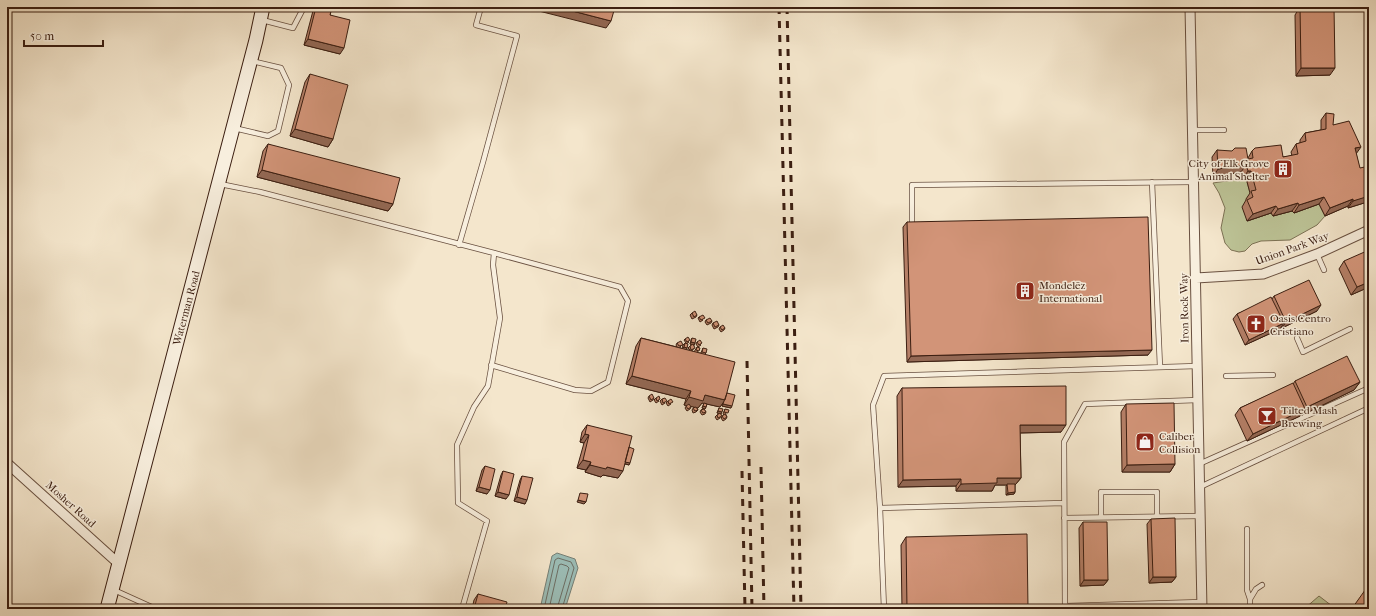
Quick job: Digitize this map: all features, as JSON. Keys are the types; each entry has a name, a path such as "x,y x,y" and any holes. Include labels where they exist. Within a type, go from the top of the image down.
{"main road":[{"name":"Waterman Road","path":"107,609 251,61 263,7"}],"street":[{"name":"Iron Rock Way","path":"1190,7 1202,606"},
{"name":"Union Park Way","path":"1196,278 1263,274 1316,254 1369,230"},
{"name":"Mosher Road","path":"7,463 119,564"}],"lane":[{"path":"260,20 293,28 304,7"},
{"path":"459,245 517,36 476,26 481,7"},
{"path":"233,128 268,136 278,131 288,85 281,68 251,61"},
{"path":"1192,130 1224,130"},
{"path":"1152,182 1160,367"},
{"path":"912,221 912,185 1193,182"},
{"path":"218,184 260,192 620,287 628,302 608,382 591,391 576,390 491,365"},
{"path":"462,609 487,521 458,503 457,445 474,407 488,386 500,318 493,265 494,253"},
{"path":"1316,254 1324,270"},
{"path":"1297,338 1303,352 1350,329"},
{"path":"884,609 880,508 872,404 884,376 1197,366"},
{"path":"1226,376 1273,375"},
{"path":"1199,464 1369,388"},
{"path":"1198,400 1085,404 1064,442 1065,608 1202,606"},
{"path":"1200,487 1367,409 1369,417"},
{"path":"1101,517 1101,492 1157,492 1157,517"},
{"path":"880,508 1064,503"},
{"path":"1064,518 1200,516"},
{"path":"1247,529 1247,590 1250,599 1250,609"},
{"path":"1250,599 1256,589 1262,585"},
{"path":"112,589 156,609"}],"green space":[{"path":"1246,178 1251,197 1248,204 1248,221 1271,213 1273,216 1292,211 1294,213 1319,204 1325,216 1317,225 1290,240 1261,241 1252,244 1245,251 1239,252 1231,250 1225,243 1221,228 1225,208 1213,183"},
{"path":"1319,596 1336,609 1304,609"}],"water":[{"path":"557,553 575,559 578,568 565,609 540,609 552,556"}],"building":[{"path":"316,7 332,7 330,15 350,20 344,48 308,39"},
{"path":"557,7 615,7 611,21"},
{"path":"1300,7 1334,7 1335,68 1301,68"},
{"path":"310,74 348,85 333,139 295,129"},
{"name":"City of Elk Grove Animal Shelter","path":"1326,113 1334,114 1333,125 1349,121 1361,147 1355,148 1360,168 1369,166 1369,196 1353,201 1353,199 1330,208 1324,197 1299,205 1298,203 1278,209 1276,206 1253,214 1247,200 1253,197 1251,191 1256,190 1251,171 1248,171 1246,165 1218,169 1217,150 1232,151 1235,148 1246,148 1248,159 1253,158 1252,151 1255,148 1281,145 1283,157 1298,154 1296,144 1306,141 1305,133 1326,129"},
{"path":"268,144 400,178 393,204 262,170"},
{"name":"Mondelēz International","path":"1148,217 1152,350 911,356 907,222"},
{"path":"1369,250 1369,282 1357,287 1344,261"},
{"path":"1309,280 1321,305 1286,322 1274,296"},
{"name":"Oasis Centro Cristiano","path":"1271,297 1284,323 1249,340 1237,314"},
{"path":"695,311 697,315 694,317 692,313"},
{"path":"703,315 705,318 701,320 699,317"},
{"path":"710,318 712,321 708,323 706,320"},
{"path":"717,321 719,325 715,327 713,323"},
{"path":"723,325 725,328 722,330 720,327"},
{"path":"688,337 690,340 687,342 685,339"},
{"path":"641,338 735,362 725,400 705,395 703,401 689,397 691,391 632,376"},
{"path":"692,338 696,339 695,343 691,342"},
{"path":"700,340 702,343 699,345 697,342"},
{"path":"681,341 683,345 679,346 677,343"},
{"path":"685,343 688,344 687,348 684,347"},
{"path":"693,344 695,348 691,350 690,346"},
{"path":"703,348 707,349 706,353 702,352"},
{"path":"1347,356 1360,382 1307,407 1295,381"},
{"name":"Tilted Mash Brewing","path":"1293,383 1305,409 1253,434 1240,408"},
{"path":"1066,386 1066,425 1020,425 1021,478 997,478 997,483 961,484 961,479 903,480 902,388"},
{"path":"727,393 735,395 732,406 723,404"},
{"path":"652,394 654,398 651,400 649,396"},
{"path":"659,396 660,399 657,401 656,398"},
{"path":"665,398 667,401 663,403 662,399"},
{"path":"671,399 673,402 669,404 668,401"},
{"name":"Caliber Collision","path":"1174,403 1175,464 1127,465 1126,404"},
{"path":"689,404 691,407 688,409 686,406"},
{"path":"696,407 698,410 695,411 693,408"},
{"path":"719,408 723,409 722,412 718,411"},
{"path":"704,409 706,412 703,413 701,410"},
{"path":"725,409 729,410 728,413 724,412"},
{"path":"720,413 722,416 718,418 717,415"},
{"path":"725,414 727,417 724,419 722,416"},
{"path":"587,425 632,436 623,471 590,465 591,462 583,460 589,435 585,434"},
{"path":"629,447 634,449 630,463 625,462"},
{"path":"485,466 495,469 490,490 479,487"},
{"path":"503,471 514,474 509,495 498,492"},
{"path":"522,476 533,478 527,500 517,497"},
{"path":"1007,484 1015,484 1015,492 1008,493"},
{"path":"580,493 588,494 586,502 578,500"},
{"path":"1175,518 1176,577 1153,577 1151,519"},
{"path":"1083,522 1107,522 1108,580 1084,580"},
{"path":"1027,534 1028,609 907,609 906,537"},
{"path":"1368,586 1369,609 1355,609 1353,607"},
{"path":"478,594 507,602 505,609 474,609"}],"railway":[{"path":"779,7 794,609"},
{"path":"787,7 801,609"},
{"path":"747,361 752,609"},
{"path":"761,467 764,609"},
{"path":"742,471 745,609"}],"place":[{"name":"City of Elk Grove Animal Shelter","path":"1283,169"},
{"name":"Mondelēz International","path":"1025,291"},
{"name":"Oasis Centro Cristiano","path":"1256,324"},
{"name":"Tilted Mash Brewing","path":"1267,416"},
{"name":"Caliber Collision","path":"1145,442"}]}
